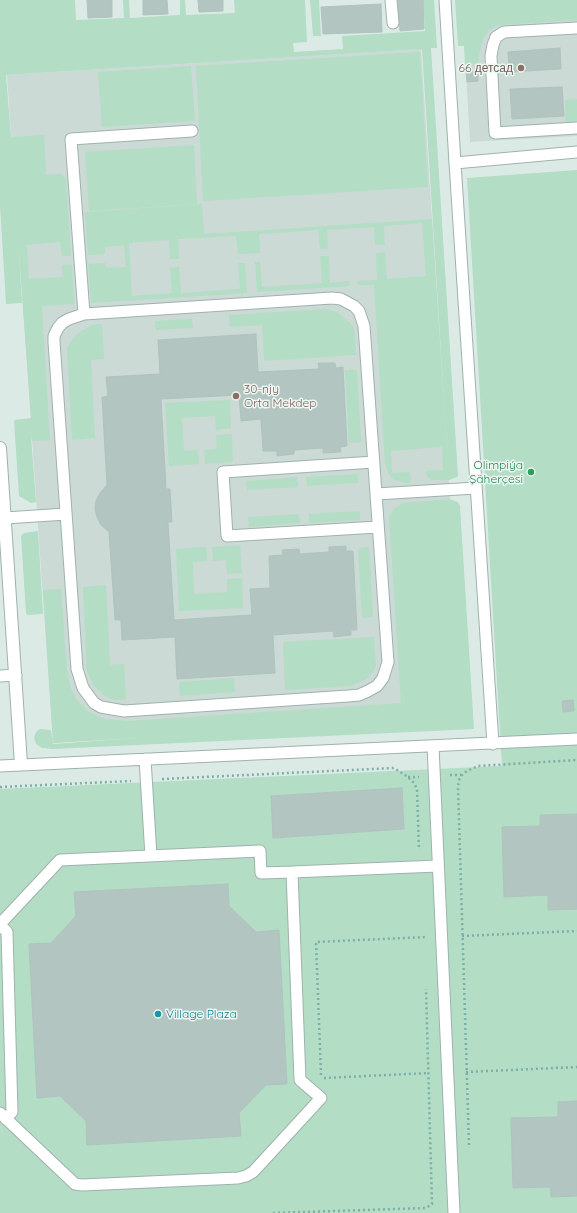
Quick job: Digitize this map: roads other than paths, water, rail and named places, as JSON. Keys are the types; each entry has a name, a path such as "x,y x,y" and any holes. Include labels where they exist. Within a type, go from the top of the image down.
{"street":[{"path":"0,448 22,764"}],"lane":[{"path":"391,0 393,23"},
{"path":"445,0 493,744"},
{"path":"577,28 504,32 496,37 491,56 495,133 577,128"},
{"path":"84,314 71,139 192,131"},
{"path":"455,163 577,152"},
{"path":"332,298 349,302 359,311 364,326 388,662 383,678 377,686 359,695 124,710 113,710 101,707 94,703 83,688 77,669 54,336 62,324 69,319 84,314 332,298"},
{"path":"374,462 223,472 227,536 378,526"},
{"path":"376,494 476,488"},
{"path":"5,518 66,514"},
{"path":"0,676 16,675"},
{"path":"0,766 577,739"},
{"path":"433,746 454,1213"},
{"path":"145,759 150,856"},
{"path":"292,872 300,1080 321,1098 252,1172 246,1176 238,1178 82,1185 75,1184 3,1116 12,1112 12,1096 7,932 0,925 60,860 260,851 261,874 292,872 438,866"}],"place":[{"name":"66 детсад","path":"521,68"},
{"name":"30-njy Orta Mekdep","path":"236,396"},
{"name":"Olimpiýa Şäherçesi","path":"531,472"},
{"name":"Village Plaza","path":"158,1014"}]}
